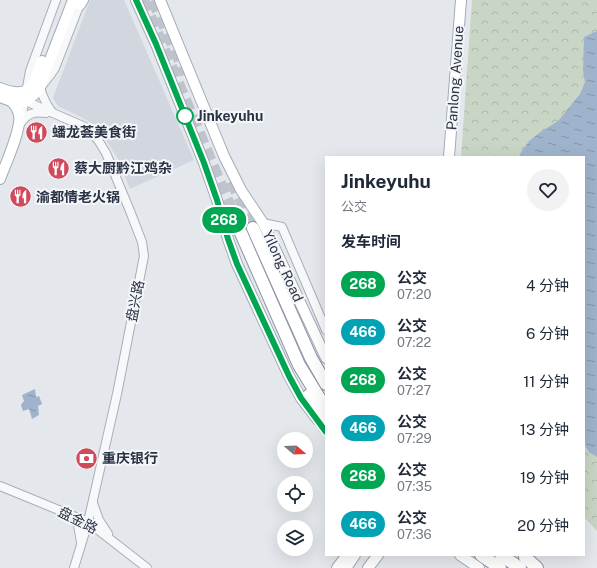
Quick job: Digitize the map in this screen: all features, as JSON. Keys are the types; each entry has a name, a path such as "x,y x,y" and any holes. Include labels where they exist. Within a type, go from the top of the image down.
{"highway":[{"name":"Yilong Road","path":"258,225 311,358 325,382"},
{"name":"Yilong Road","path":"241,233 299,365 325,407"},
{"path":"311,358 325,374"},
{"path":"299,365 307,391 325,426"},
{"path":"482,556 500,568"},
{"path":"505,556 522,560 537,568"}],"main road":[{"path":"5,95 25,102 40,88 42,70 66,0"},
{"path":"136,0 156,44 204,163 237,264 289,376 301,398 325,431"},
{"name":"Yilong Road","path":"160,0 224,156 325,356"},
{"name":"Panlong Avenue","path":"444,156 456,0"},
{"name":"Panlong Avenue","path":"449,156 462,0"},
{"path":"5,95 26,91 31,87 42,70 79,1"},
{"path":"0,179 19,126 18,110 5,95"},
{"path":"338,568 346,556"},
{"path":"346,568 354,556"},
{"path":"355,568 363,556"},
{"path":"368,568 377,556"},
{"path":"461,556 479,568"},
{"path":"522,560 542,568"}],"street":[{"path":"19,126 30,71 56,0"},
{"path":"54,114 48,108 40,88 55,68 79,1"},
{"name":"盘兴路","path":"25,102 85,127 98,140 106,153 130,211 142,242 144,256 117,394 88,522 74,568"},
{"path":"19,126 25,118 34,112 54,114"},
{"path":"258,225 282,227 325,328"},
{"name":"盘金路","path":"0,486 88,522 147,568"},
{"path":"92,503 99,520 112,540"},
{"path":"69,514 78,526 82,545"}],"shaded area":[{"path":"90,0 124,0 194,160 130,189 118,159 101,132 91,123 58,106 53,98"}],"green space":[{"path":"472,0 597,0 597,531 585,518 585,156 461,156"}],"water":[{"path":"597,31 597,457 589,452 585,446 585,156 519,156 529,141 558,121 580,94 585,82 583,70 584,37"},
{"path":"35,389 36,397 39,396 42,404 38,406 39,415 32,419 29,409 23,411 21,405 24,401 22,395"}],"tunnel":[{"path":"143,0 241,233"},
{"path":"153,0 186,74"},
{"path":"232,181 253,228"}],"bus line":[{"name":"268","path":"136,0 156,44 204,163 223,217 228,239 237,264 289,376 301,398 325,431"}],"place":[{"name":"Jinkeyuhu","path":"185,116"},
{"name":"蟠龙荟美食街","path":"37,132"},
{"name":"蔡大厨黔江鸡杂","path":"59,168"},
{"name":"渝都情老火锅","path":"20,197"},
{"name":"重庆银行","path":"86,458"}]}
